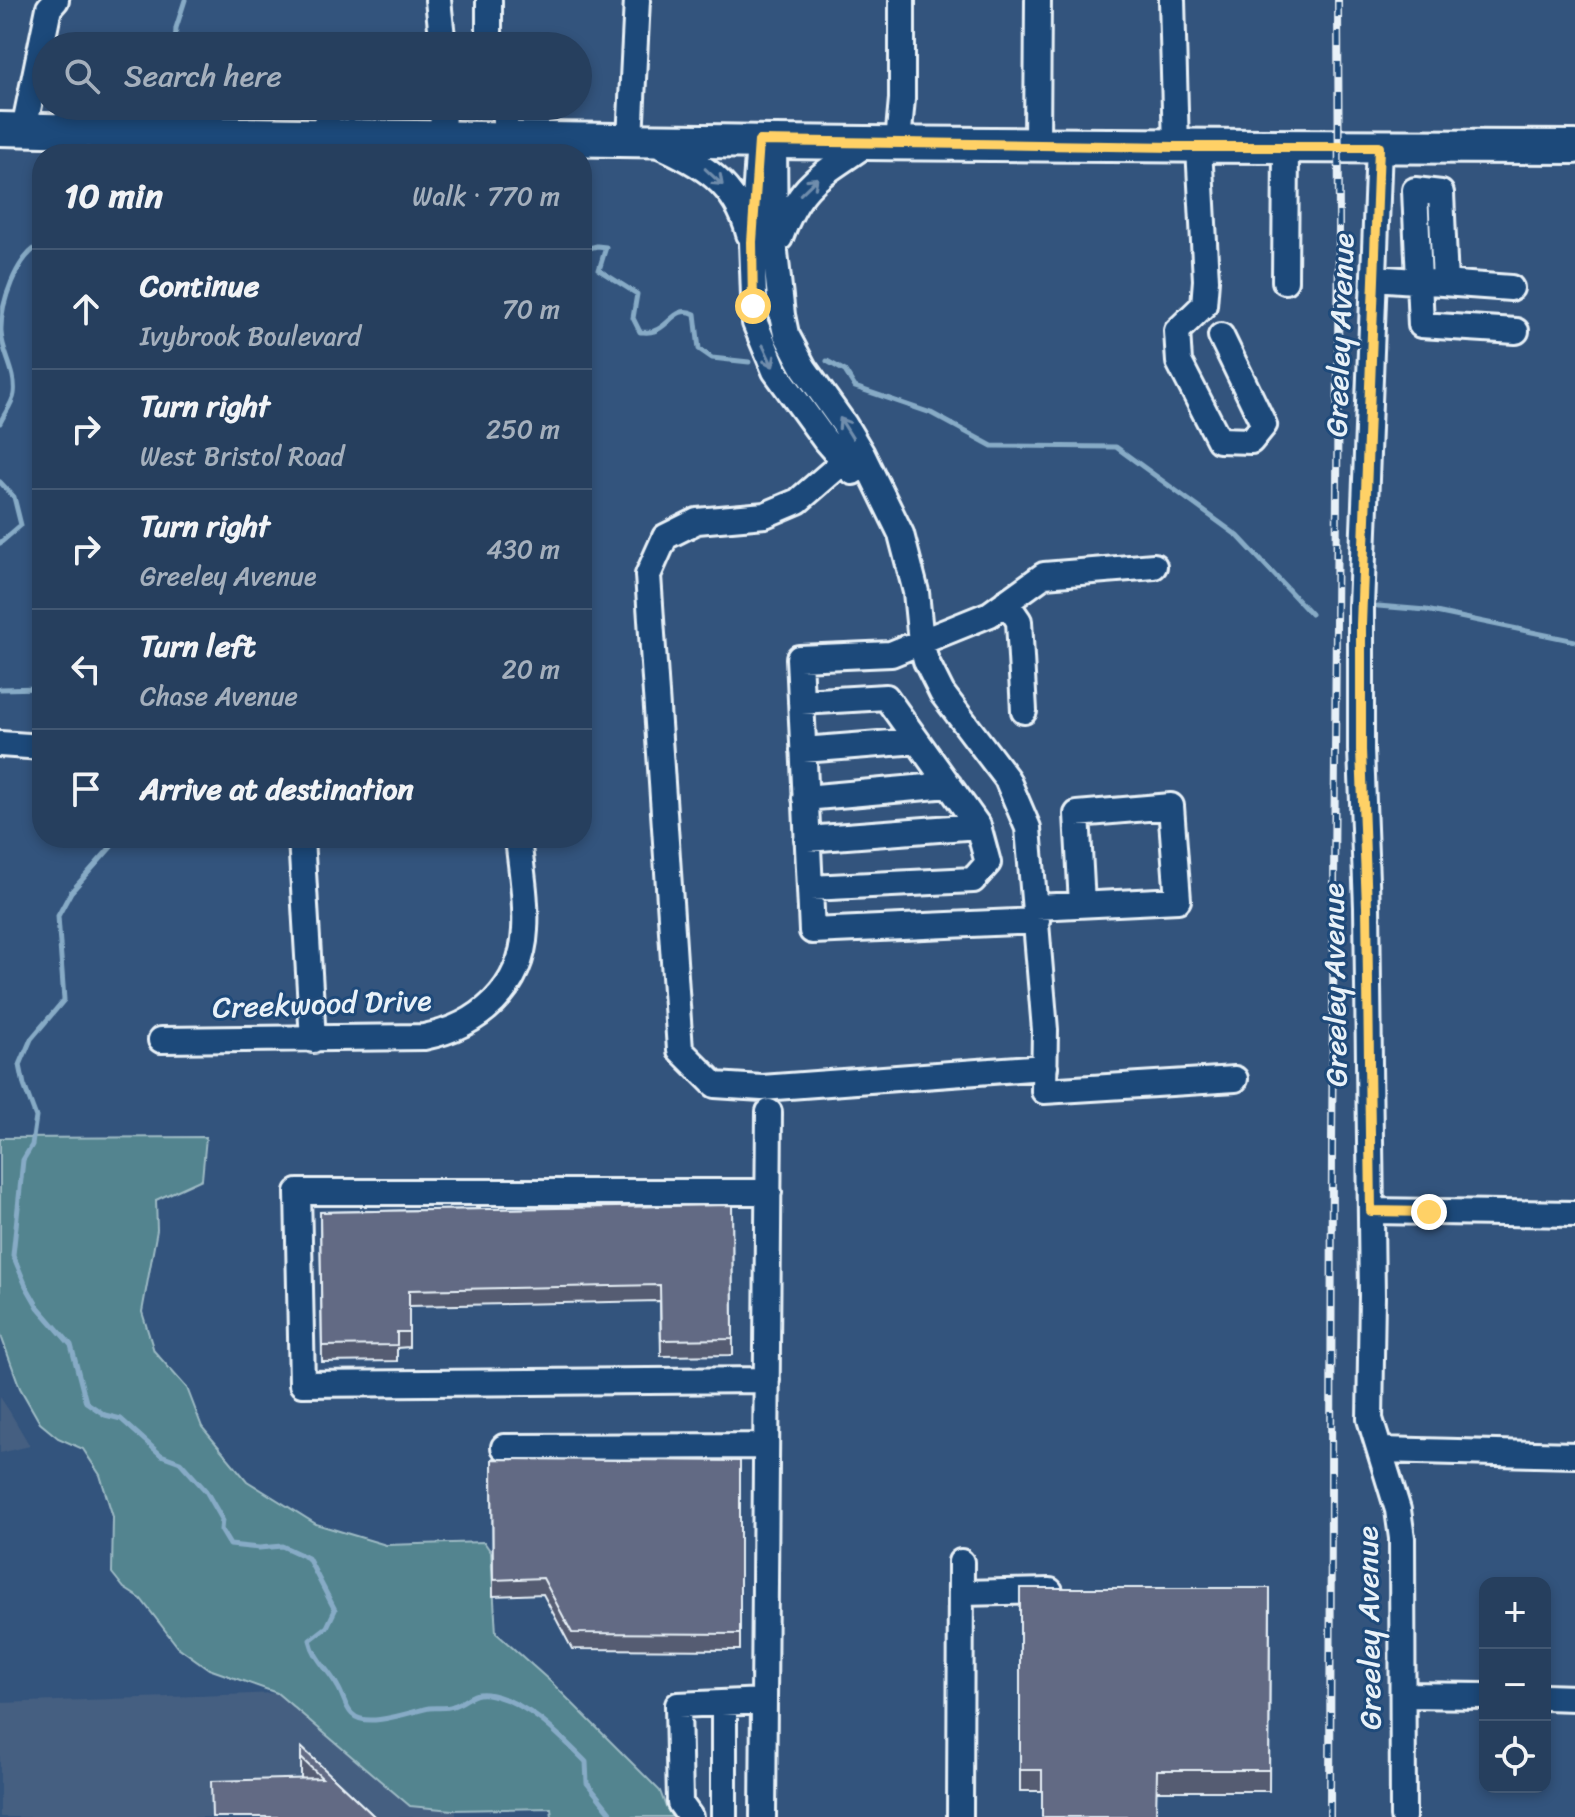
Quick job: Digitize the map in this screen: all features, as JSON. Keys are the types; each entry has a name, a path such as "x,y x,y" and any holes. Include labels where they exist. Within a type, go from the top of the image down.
{"main road":[{"path":"12,129 214,134 329,132 443,122 497,143 639,139 1286,148 1575,147"}],"street":[{"path":"438,0 441,32"},
{"path":"489,0 489,32"},
{"path":"637,0 639,139 702,166 716,177 743,210 752,242"},
{"path":"775,252 790,210 814,180 884,142 902,99 902,0"},
{"path":"1037,144 1038,0"},
{"path":"1172,0 1206,280 1204,305 1177,331 1179,362 1219,440 1251,441 1264,425 1221,336"},
{"path":"37,32 45,3"},
{"path":"12,129 32,53"},
{"path":"497,143 502,120"},
{"path":"767,141 752,242 755,323 775,371 843,462 882,497"},
{"path":"767,141 782,315 792,348 844,424 901,534 909,557 926,661 942,693 1007,779 1031,842 1045,1030 1045,1079"},
{"name":"Greeley Avenue","path":"1379,147 1361,607 1371,1211 1370,1419 1398,1510 1402,1538 1403,1817"},
{"path":"1285,281 1286,148"},
{"path":"1445,283 1441,193 1415,190 1421,325 1516,331"},
{"path":"1374,278 1511,288"},
{"path":"843,462 798,501 765,515 697,521 665,537 648,575 680,1050 715,1085 762,1088 1045,1079 1235,1079"},
{"path":"1082,904 1077,814 1171,806 1178,900 1082,904 1036,914 812,931 799,658 891,654 990,614 1044,575 1154,566"},
{"path":"1006,602 1019,621 1024,711"},
{"path":"801,702 886,697 978,826 988,863 973,880 810,888"},
{"path":"803,750 917,741"},
{"path":"0,744 32,746"},
{"path":"805,798 949,785"},
{"path":"807,839 978,826"},
{"path":"302,848 313,1040"},
{"name":"Creekwood Drive","path":"161,1040 424,1037 445,1033 468,1023 494,1003 509,982 523,948 525,928 519,848"},
{"path":"763,1817 769,1112"},
{"path":"767,1380 302,1384 298,1192 769,1192"},
{"path":"1371,1211 1575,1214"},
{"path":"504,1447 766,1446"},
{"path":"1380,1450 1575,1455"},
{"path":"960,1817 961,1562"},
{"path":"961,1593 1076,1591"},
{"path":"1403,1695 1479,1696"},
{"path":"1551,1697 1575,1698"},
{"path":"690,1817 680,1803 678,1705 764,1701"},
{"path":"724,1703 724,1817"}],"shaded area":[{"path":"0,1397 10,1412 30,1446 0,1453"},
{"path":"277,1693 410,1806 456,1810 456,1817 0,1817 0,1703"}],"green space":[{"path":"206,1137 202,1179 156,1200 157,1230 142,1312 154,1351 187,1388 202,1427 247,1481 316,1524 386,1545 484,1542 491,1552 496,1633 551,1682 660,1791 672,1817 552,1817 551,1808 452,1810 410,1806 277,1693 209,1669 178,1647 141,1599 124,1588 112,1573 113,1517 100,1475 83,1449 58,1438 40,1423 20,1388 0,1333 0,1138"}],"building":[{"path":"732,1205 733,1339 661,1340 660,1285 409,1290 409,1332 397,1332 397,1345 322,1346 320,1212"},
{"path":"492,1459 740,1461 740,1634 572,1633 543,1578 493,1580"},
{"path":"1020,1588 1270,1588 1269,1770 1157,1770 1156,1817 1042,1817 1042,1770 1020,1770"},
{"path":"301,1747 375,1817 212,1817 211,1781 322,1778 301,1758"}],"waterway":[{"path":"176,32 185,0"},
{"path":"592,247 606,247 599,270 637,294 633,318 640,332 654,331 678,314 688,312 695,314 699,349 712,358 749,362"},
{"path":"0,423 14,394 2,340 3,309 11,282 32,251"},
{"path":"827,361 845,371 855,387 931,413 992,446 1116,447 1238,536 1311,614"},
{"path":"0,482 14,497 21,525 0,543"},
{"path":"1378,606 1426,610 1575,641"},
{"path":"0,689 32,688"},
{"path":"110,848 71,892 58,916 64,1000 31,1039 20,1065 36,1117 32,1145 23,1160 13,1255 38,1307 71,1345 86,1402 105,1415 121,1419 161,1455 180,1462 206,1491 222,1519 221,1530 230,1545 259,1548 282,1546 308,1558 335,1610 327,1627 310,1640 352,1714 367,1720 378,1720 429,1708 450,1707 479,1694 506,1699 543,1722 586,1762 587,1783 614,1817"}],"railway":[{"path":"1330,1817 1338,0"}],"route":[{"path":"753,306 752,242 759,141 1379,147 1361,625 1371,1211 1429,1212"}]}
